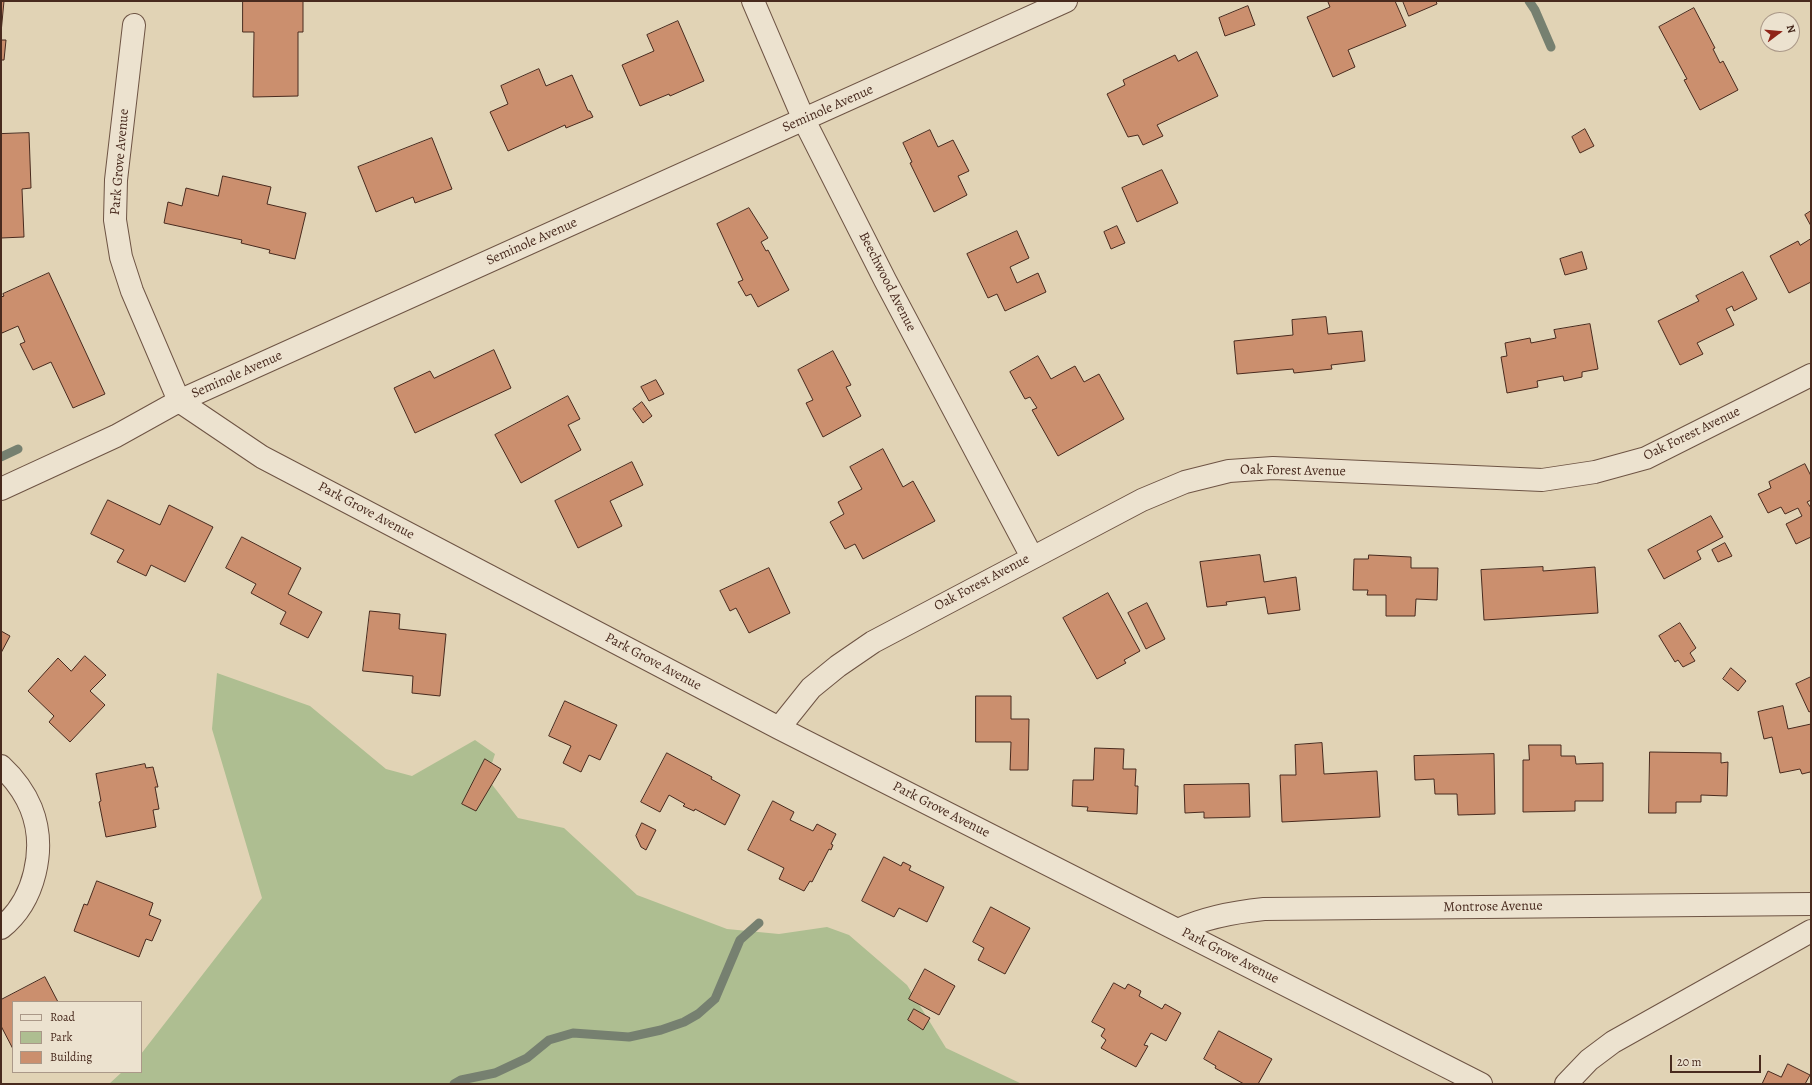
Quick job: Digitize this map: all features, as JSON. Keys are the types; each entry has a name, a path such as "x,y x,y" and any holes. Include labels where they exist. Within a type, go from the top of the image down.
{"street":[{"name":"Beechwood Avenue","path":"753,1 804,120 885,280 1032,556"},
{"name":"Seminole Avenue","path":"1,489 116,436 179,401 1066,1"},
{"name":"Park Grove Avenue","path":"134,25 116,180 115,220 121,257 132,291 179,401 262,457 779,728 1481,1084"},
{"name":"Oak Forest Avenue","path":"779,728 811,688 838,666 873,642 1032,556 1142,500 1185,482 1229,470 1274,468 1542,480 1594,472 1646,458 1811,375"},
{"path":"1,766 20,788 31,809 36,827 38,845 37,864 28,892 15,913 1,928"},
{"name":"Montrose Avenue","path":"1178,930 1196,921 1231,912 1264,909 1811,904"},
{"path":"1566,1084 1589,1060 1613,1042 1811,931"}],"green space":[{"path":"217,673 310,706 386,769 412,776 475,740 495,754 487,778 518,818 564,828 637,895 727,929 779,934 827,927 849,935 907,985 946,1048 1022,1084 109,1084 121,1073 142,1073 142,1053 262,898 212,729"}],"building":[{"path":"1,1 4,1 1,33"},
{"path":"243,1 303,1 303,32 298,32 298,96 253,97 254,32 243,32"},
{"path":"1329,1 1395,1 1406,26 1348,50 1355,67 1333,77 1307,17 1330,7"},
{"path":"1403,1 1436,1 1437,4 1409,16"},
{"path":"1248,6 1255,25 1225,36 1219,18"},
{"path":"1694,8 1715,48 1713,49 1720,63 1723,61 1738,90 1700,110 1684,80 1687,79 1659,27"},
{"path":"678,21 704,81 670,96 669,94 640,106 622,65 654,51 647,35"},
{"path":"1,40 6,40 4,60 1,60"},
{"path":"1197,52 1218,96 1157,125 1163,136 1143,145 1138,135 1128,137 1107,94 1125,85 1123,80 1175,55 1178,61"},
{"path":"539,69 546,86 572,75 588,111 590,111 593,117 566,128 565,125 508,151 490,112 508,104 501,86"},
{"path":"1585,129 1594,146 1580,153 1572,137"},
{"path":"930,130 938,147 953,140 969,171 958,176 967,195 934,212 910,163 912,162 903,143"},
{"path":"29,133 31,188 22,189 24,237 1,238 1,134"},
{"path":"432,138 452,189 415,203 413,197 376,212 358,167"},
{"path":"1162,170 1178,203 1137,222 1122,188"},
{"path":"223,176 271,187 267,204 306,213 295,259 269,253 270,250 241,243 242,240 164,223 168,202 182,206 186,188 218,196"},
{"path":"749,208 768,238 761,242 766,251 768,250 789,290 758,307 751,294 746,296 738,282 743,280 717,224"},
{"path":"1811,211 1811,226 1805,215"},
{"path":"1117,226 1125,243 1111,249 1104,232"},
{"path":"1017,231 1029,258 1010,267 1017,283 1038,273 1046,292 1005,311 997,294 988,298 967,254"},
{"path":"1811,239 1811,282 1789,293 1770,256 1798,241 1800,245"},
{"path":"1582,252 1587,269 1565,275 1560,259"},
{"path":"1743,272 1757,299 1734,311 1732,306 1726,309 1734,325 1697,343 1703,354 1680,365 1658,321 1699,301 1696,296"},
{"path":"49,273 105,394 73,408 51,362 33,370 20,344 25,342 18,326 2,333 1,330 1,297 4,296 3,294"},
{"path":"1326,317 1328,334 1362,331 1365,361 1331,365 1332,369 1294,373 1293,369 1237,374 1234,341 1293,335 1292,320"},
{"path":"1590,324 1598,369 1582,372 1582,377 1564,381 1563,376 1537,381 1538,387 1507,393 1501,357 1507,356 1505,343 1530,338 1531,343 1556,338 1554,330"},
{"path":"494,350 511,388 415,433 394,388 430,371 434,378"},
{"path":"833,351 851,385 846,387 861,416 823,437 806,403 813,400 798,370"},
{"path":"1038,356 1051,379 1075,366 1084,382 1099,374 1124,419 1058,456 1032,410 1037,408 1030,397 1025,399 1010,372"},
{"path":"656,380 664,394 649,401 641,387"},
{"path":"568,396 580,419 568,425 581,450 521,483 495,435"},
{"path":"642,402 652,416 643,423 633,409"},
{"path":"883,449 903,487 913,481 935,521 863,559 855,544 845,549 830,522 844,514 838,502 862,489 850,467"},
{"path":"632,462 643,485 610,501 622,526 578,548 555,501"},
{"path":"1805,464 1811,476 1811,500 1807,502 1811,508 1811,537 1796,544 1786,524 1802,516 1798,508 1785,514 1781,507 1768,513 1758,494 1771,488 1769,482"},
{"path":"108,500 160,525 169,505 213,527 185,582 151,565 146,576 117,562 124,550 91,534"},
{"path":"1711,516 1723,537 1697,551 1701,559 1664,579 1648,550"},
{"path":"242,537 301,568 288,594 322,612 308,638 280,624 286,612 251,593 256,584 226,568"},
{"path":"1725,543 1732,556 1718,562 1712,550"},
{"path":"1260,555 1264,582 1296,577 1300,610 1268,614 1265,597 1226,602 1227,605 1207,607 1200,562"},
{"path":"1369,555 1411,557 1411,568 1438,568 1437,600 1416,599 1415,616 1386,616 1386,595 1367,595 1368,590 1353,590 1354,559 1368,559"},
{"path":"1543,567 1543,571 1595,567 1598,613 1484,620 1481,570"},
{"path":"769,568 790,613 749,633 736,608 730,611 720,591"},
{"path":"1108,593 1140,651 1124,660 1126,663 1097,679 1063,618"},
{"path":"1147,603 1165,639 1146,649 1128,613"},
{"path":"370,611 400,614 399,629 446,634 440,696 412,693 413,676 363,671"},
{"path":"1680,623 1696,648 1690,653 1695,661 1683,667 1678,660 1675,662 1659,636"},
{"path":"1,631 10,636 1,653"},
{"path":"85,656 106,675 90,691 105,705 70,742 49,722 54,716 28,691 58,658 71,671"},
{"path":"1731,668 1746,681 1738,691 1723,679"},
{"path":"1811,677 1811,711 1809,712 1796,684"},
{"path":"976,696 1011,696 1011,719 1029,719 1028,770 1010,770 1011,742 976,742"},
{"path":"565,701 617,725 600,760 589,755 581,772 563,763 571,746 549,736"},
{"path":"1783,706 1788,729 1811,724 1811,774 1810,772 1802,774 1800,769 1780,773 1772,737 1764,739 1758,712"},
{"path":"1322,743 1324,774 1377,771 1380,817 1282,822 1280,775 1296,775 1295,745"},
{"path":"1529,745 1561,745 1561,756 1575,756 1576,764 1603,763 1603,801 1575,801 1575,811 1523,812 1523,760 1529,760"},
{"path":"1095,748 1124,749 1123,769 1136,769 1135,786 1138,786 1137,814 1087,811 1088,807 1072,806 1073,780 1093,780"},
{"path":"1650,752 1721,753 1721,763 1728,762 1727,796 1701,795 1701,802 1676,802 1676,813 1649,813"},
{"path":"667,753 712,777 711,779 740,795 725,825 695,809 694,811 683,806 685,804 669,795 660,812 641,802"},
{"path":"1494,754 1495,814 1458,815 1457,794 1435,794 1434,779 1415,780 1414,756"},
{"path":"485,759 501,769 476,811 462,804"},
{"path":"145,764 146,768 153,767 158,787 155,787 159,809 153,810 156,827 106,837 99,802 101,801 96,774"},
{"path":"1249,784 1250,817 1204,818 1204,812 1185,813 1184,785"},
{"path":"773,801 794,812 790,820 813,831 817,824 836,834 831,844 833,845 831,850 829,849 812,882 810,881 804,891 779,879 784,868 748,850"},
{"path":"642,823 656,830 646,850 641,847 636,836"},
{"path":"884,857 901,866 903,862 911,866 909,870 944,887 927,922 899,908 894,917 862,901"},
{"path":"97,881 153,903 149,915 161,920 152,941 146,939 139,957 74,931 84,904 87,905"},
{"path":"991,907 1030,928 1005,974 978,960 984,948 973,942"},
{"path":"925,969 955,986 939,1015 909,999"},
{"path":"45,977 57,1001 12,1001 12,1047 1,1026 1,1000"},
{"path":"1114,983 1125,989 1128,984 1141,991 1139,996 1162,1009 1165,1004 1181,1013 1166,1041 1151,1033 1144,1045 1148,1046 1136,1067 1101,1048 1106,1040 1101,1036 1105,1029 1092,1022"},
{"path":"914,1009 930,1018 923,1030 908,1020"},
{"path":"1219,1031 1272,1059 1258,1084 1244,1084 1215,1068 1216,1066 1204,1059"},
{"path":"1788,1064 1810,1075 1805,1084 1762,1084 1768,1071 1781,1077"}],"waterway":[{"path":"1529,1 1535,10 1551,47"},
{"path":"1,457 18,449"},
{"path":"454,1084 461,1080 495,1073 527,1058 549,1040 573,1033 629,1037 661,1030 684,1022 698,1014 715,999 740,940 759,923"}]}
